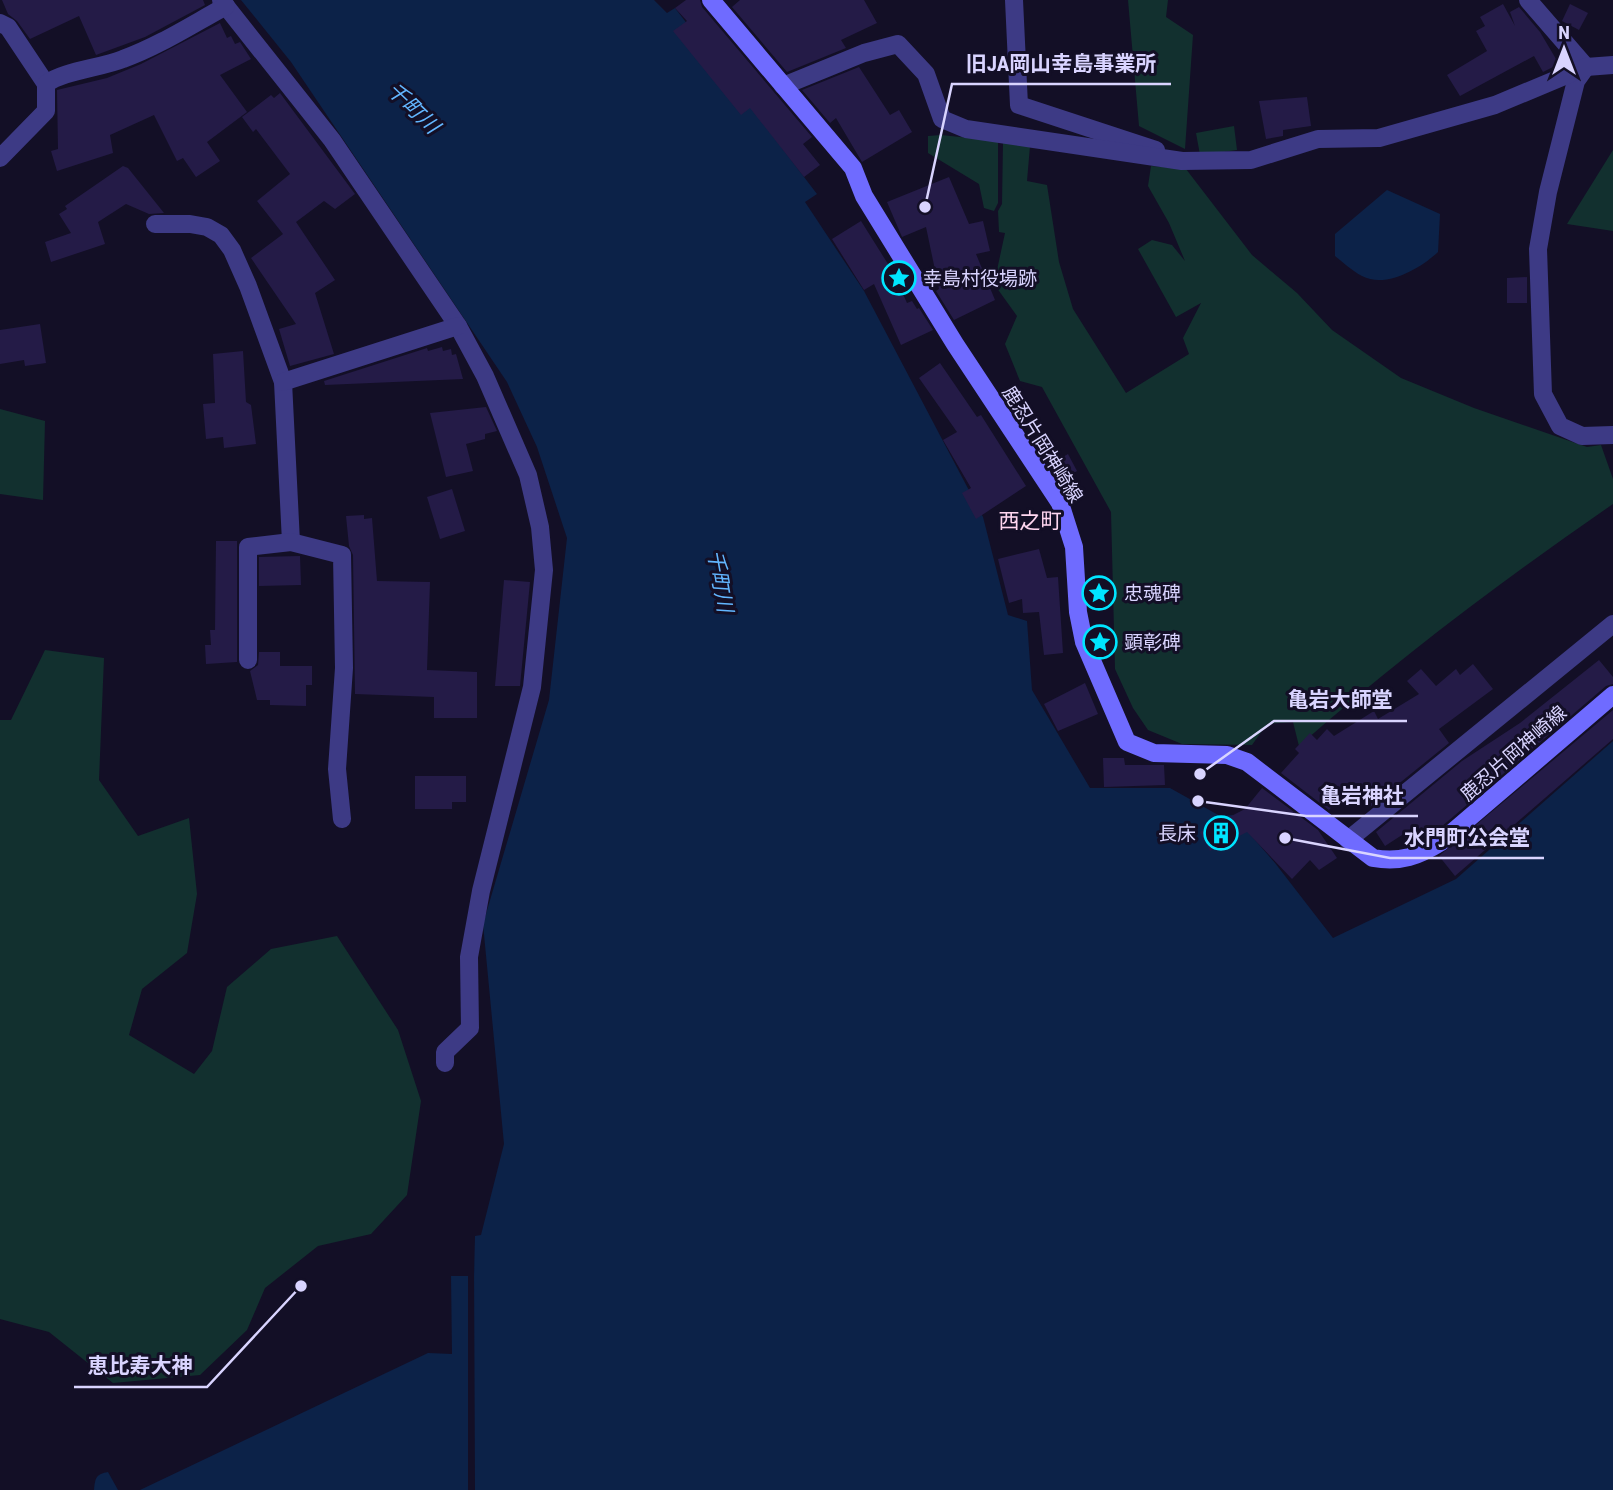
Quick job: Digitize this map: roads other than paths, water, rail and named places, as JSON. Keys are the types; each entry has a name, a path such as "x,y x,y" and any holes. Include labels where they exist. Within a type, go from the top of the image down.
{"main road":[{"name":"鹿忍片岡神崎線","path":"711,0 853,168 863,196 948,334 1060,503 1074,548 1078,612 1084,642 1127,743 1154,752 1227,755 1247,762 1373,859 1392,862 1416,857 1441,842 1613,695"}],"street":[{"path":"1014,0 1019,105 1074,125 1132,140 1182,161"},
{"path":"1528,0 1586,67"},
{"path":"46,84 57,76 93,70 127,58 224,3 332,140 458,326 496,399 528,475 540,527 544,570 530,701 509,769 469,957 470,1028 445,1052 445,1063"},
{"path":"0,23 8,27 46,84 46,111 0,158"},
{"path":"783,86 864,53 898,44 926,74 942,118 966,129 1182,161 1251,160 1318,139 1379,138 1494,105 1586,67 1613,65"},
{"path":"1586,67 1576,81 1548,192 1538,249 1542,394 1560,426 1583,436 1613,435"},
{"path":"155,224 190,224 207,227 221,235 232,250 248,286 283,382 291,542"},
{"path":"283,382 458,326"},
{"path":"247,660 248,547 291,542 342,555 344,668 337,769 342,819"},
{"path":"1348,840 1613,624"}],"water":[{"name":"千町川","path":"241,0 654,0 667,13 675,8 817,194 805,202 864,291 983,517 1008,615 1027,621 1032,690 1090,788 1170,788 1220,816 1233,815 1275,863 1333,938 1456,879 1613,741 1613,1490 140,1490 428,1353 452,1354 451,1276 474,1276 475,1236 481,1235 504,1144 483,924 549,700 567,538 537,447 507,382 291,62"},
{"path":"1387,190 1440,214 1438,252 1403,275 1382,280 1371,279 1358,274 1335,256 1335,234"},
{"path":"108,1472 118,1490 94,1490 97,1477"}],"place":[{"name":"旧JA岡山幸島事業所","path":"925,207"},
{"name":"幸島村役場跡","path":"899,278"},
{"name":"忠魂碑","path":"1099,593"},
{"name":"顕彰碑","path":"1100,642"},
{"name":"亀岩大師堂","path":"1200,774"},
{"name":"亀岩神社","path":"1198,801"},
{"name":"長床","path":"1221,833"},
{"name":"水門町公会堂","path":"1285,838"},
{"name":"恵比寿大神","path":"301,1286"}],"district":[{"name":"西之町","path":"1030,521"}]}
